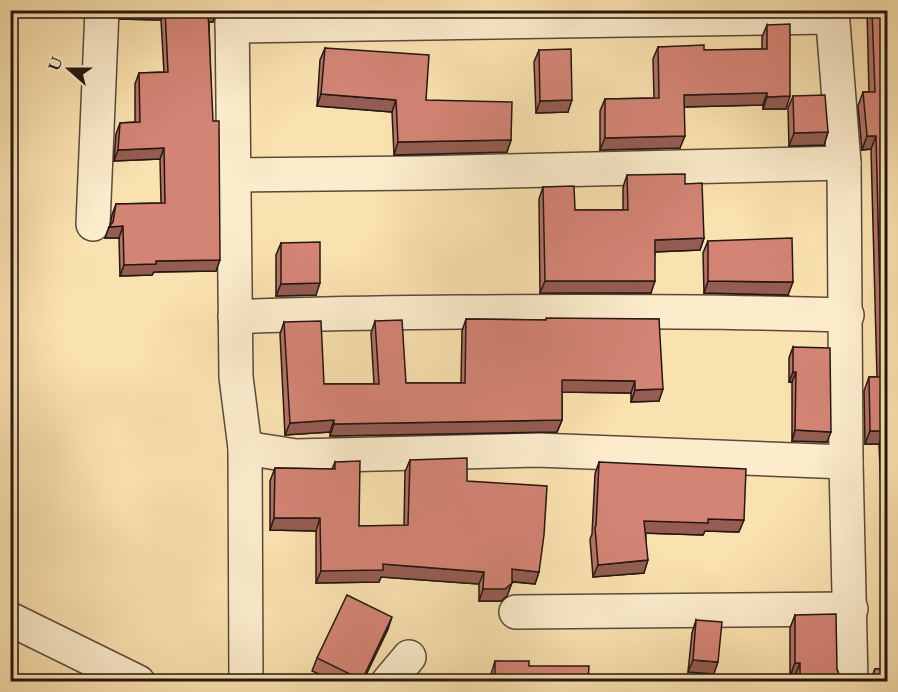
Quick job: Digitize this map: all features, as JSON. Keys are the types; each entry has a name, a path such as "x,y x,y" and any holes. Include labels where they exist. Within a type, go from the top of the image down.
{"street":[{"path":"93,224 102,10"},
{"path":"246,681 245,448 236,377 232,18 832,14 844,163 846,462 851,681"},
{"path":"234,175 432,173 844,163"},
{"path":"235,317 287,314 483,312 740,312 846,315"},
{"path":"245,448 296,456 537,450 846,462"},
{"path":"516,612 851,609"},
{"path":"10,619 138,681"},
{"path":"388,681 409,657"}],"building":[{"path":"165,10 208,10 213,121 219,121 220,260 156,261 156,264 124,265 123,226 109,227 113,222 116,204 165,203 164,148 118,150 120,123 140,122 139,73 168,72"},
{"path":"872,10 888,10 888,514 884,431 870,431 869,377 882,377 876,136 867,136 863,92 875,92"},
{"path":"790,24 790,96 767,97 767,93 684,95 685,136 605,138 605,99 659,98 658,47 704,45 704,50 767,49 767,25"},
{"path":"325,48 429,55 426,100 512,102 511,140 398,142 396,100 321,94"},
{"path":"571,49 572,100 540,101 539,50"},
{"path":"825,95 828,132 794,133 793,96"},
{"path":"685,174 685,184 702,183 704,238 655,240 655,281 545,281 543,187 574,186 575,210 628,210 627,175"},
{"path":"792,238 793,282 708,281 708,241"},
{"path":"320,242 320,283 281,284 281,243"},
{"path":"546,318 659,319 663,389 635,390 635,381 562,380 562,420 334,424 334,420 290,423 284,322 321,321 324,384 379,384 375,321 402,320 406,383 465,383 466,319 546,320"},
{"path":"793,347 830,348 831,432 795,430 796,372 793,372"},
{"path":"467,458 467,481 547,486 539,572 512,569 512,583 505,589 483,589 484,572 383,564 383,570 321,571 320,518 274,518 275,468 335,469 335,462 360,461 359,526 408,525 410,460"},
{"path":"599,462 746,469 744,520 708,519 708,523 644,521 648,560 598,565 595,527"},
{"path":"347,595 392,617 362,680 317,658"},
{"path":"836,614 837,669 840,678 844,681 800,681 800,663 795,663 795,615"},
{"path":"696,620 722,622 718,662 693,660"},
{"path":"495,661 529,661 529,666 589,666 588,681 495,681"},
{"path":"875,669 888,669 888,681 868,681 872,678"}]}
